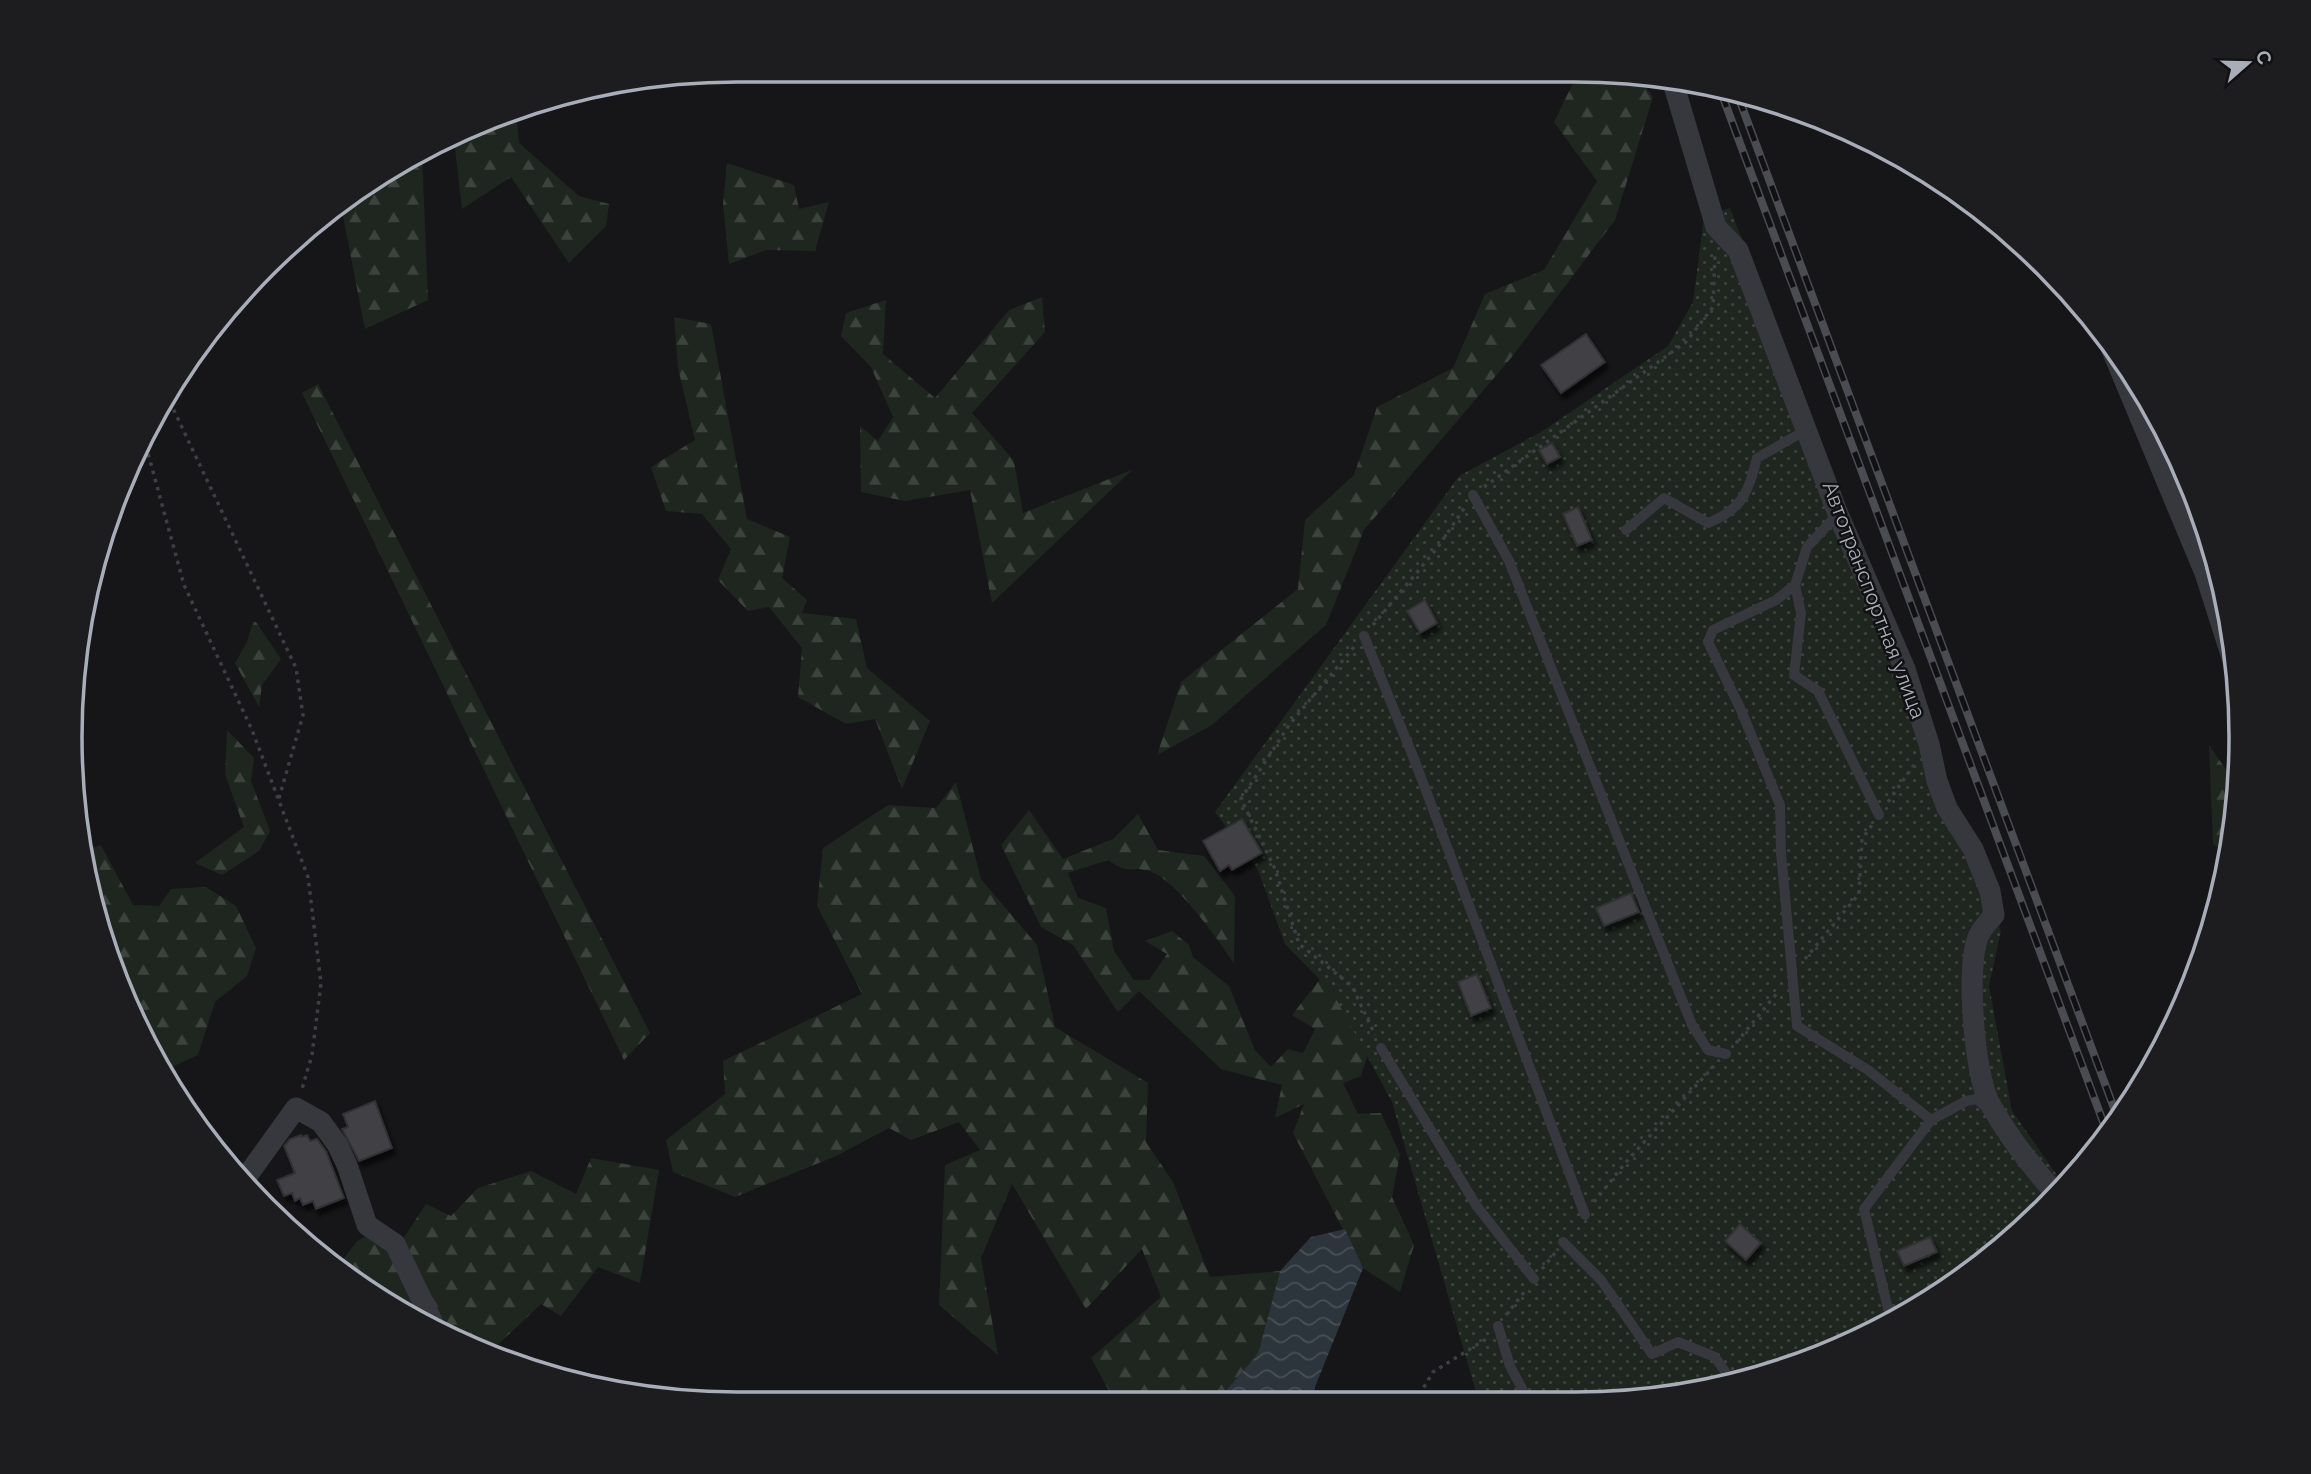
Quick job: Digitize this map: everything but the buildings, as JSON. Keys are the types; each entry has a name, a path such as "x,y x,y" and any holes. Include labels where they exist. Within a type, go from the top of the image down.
{"street":[{"name":"Автотранспортная улица","path":"1675,91 1716,227 1738,250 1838,514 1905,669 1947,808 1973,849 1990,891 1994,915 1978,935 1972,966 1980,1071 1988,1100 2036,1172 2049,1187"},
{"path":"2129,390 2205,573 2214,602"},
{"path":"249,1173 296,1108 321,1122 337,1144 347,1165 367,1225 395,1244 429,1314"}],"lane":[{"path":"1626,530 1664,499 1709,523 1729,514 1749,488 1757,458 1808,429"},
{"path":"1473,495 1509,561 1692,1025 1709,1050 1726,1054"},
{"path":"1838,514 1807,547 1795,584 1801,613 1794,675 1818,691 1879,815"},
{"path":"1795,584 1776,600 1713,630 1708,642 1741,710 1780,805 1781,853 1797,1026 1868,1070 1931,1120"},
{"path":"1364,636 1416,764 1585,1215"},
{"path":"1381,1048 1469,1193 1534,1279"},
{"path":"1889,1311 1864,1209 1931,1120 1966,1101 1977,1099 2001,1120"},
{"path":"1563,1242 1601,1280 1652,1354 1678,1342 1715,1357 1726,1373"},
{"path":"1498,1326 1510,1366 1524,1392"}],"path":[{"path":"1381,1048 1352,986 1299,944 1275,869 1241,799 1290,725 1438,547 1473,495 1686,342 1713,307 1716,227"},
{"path":"172,407 296,668 303,715 279,800"},
{"path":"148,452 184,585 252,730 308,877 321,983 312,1055 296,1108"},
{"path":"1585,1215 1626,1162 1726,1054 1859,894 1862,839 1929,744"},
{"path":"1421,1392 1433,1372 1488,1338 1563,1242"}],"green space":[{"path":"1574,82 1646,87 1653,97 1615,220 1511,358 1364,530 1326,625 1212,725 1157,755 1181,682 1298,589 1305,520 1354,475 1377,407 1453,368 1485,294 1544,270 1597,181 1554,122"},
{"path":"517,121 519,143 579,196 609,204 606,226 569,263 511,177 462,209 455,146"},
{"path":"422,163 428,300 365,329 343,215"},
{"path":"727,163 794,185 799,209 829,202 815,251 766,250 729,264 723,204"},
{"path":"1730,208 1952,793 2001,931 1989,986 2012,1111 2058,1177 2006,1229 1938,1281 1864,1324 1825,1342 1743,1369 1659,1386 1574,1392 1476,1392 1392,1102 1333,993 1285,944 1258,870 1215,812 1459,476 1541,432 1668,346 1693,302 1704,217"},
{"path":"1042,297 1045,332 972,413 1014,461 1023,513 1132,470 992,603 970,490 905,501 861,492 860,426 878,441 893,417 871,367 841,336 846,313 886,300 883,354 935,398 1009,310"},
{"path":"674,317 711,324 747,519 790,537 782,578 807,600 802,613 856,619 867,668 930,721 902,789 875,719 846,724 798,697 802,648 769,607 748,611 718,580 731,549 702,514 666,511 651,467 695,440 678,368"},
{"path":"318,384 650,1033 624,1060 302,393"},
{"path":"253,622 256,622 281,659 262,685 259,707 235,663 247,642"},
{"path":"227,730 254,758 251,781 270,831 259,851 222,875 195,863 244,827 225,774"},
{"path":"2209,745 2227,772 2219,848 2213,844"},
{"path":"956,782 981,879 1037,945 1055,1027 1148,1083 1146,1142 1173,1182 1210,1277 1280,1271 1258,1354 1225,1392 1110,1392 1091,1358 1161,1297 1142,1249 1086,1309 1012,1184 981,1258 998,1355 939,1305 945,1165 980,1150 959,1122 911,1140 889,1128 836,1156 735,1197 673,1172 666,1140 725,1094 723,1061 862,994 817,906 823,848 888,805 936,808"},
{"path":"1029,810 1063,859 1113,839 1138,814 1158,850 1204,856 1235,896 1234,963 1196,911 1160,876 1143,869 1121,868 1108,860 1068,873 1078,898 1106,908 1114,951 1134,980 1149,980 1167,954 1145,941 1172,931 1189,945 1193,957 1229,986 1255,1050 1271,1067 1288,1049 1303,1053 1315,1029 1292,1015 1360,928 1389,989 1361,1076 1343,1083 1358,1114 1381,1113 1400,1154 1392,1197 1414,1245 1400,1292 1363,1268 1293,1133 1304,1104 1275,1118 1282,1085 1221,1069 1139,991 1118,1012 1073,945 1041,927 1001,845"},
{"path":"101,845 133,905 159,906 171,889 206,887 236,906 256,948 247,976 215,1002 198,1055 172,1067 132,988 117,947 92,848"},
{"path":"591,1158 659,1170 640,1283 598,1267 561,1316 541,1304 497,1346 433,1316 419,1291 410,1304 343,1260 357,1241 380,1228 395,1251 426,1204 451,1216 478,1188 531,1171 576,1194"}],"water":[{"path":"1345,1229 1363,1268 1315,1392 1225,1392 1258,1354 1280,1271 1311,1237"}],"railway":[{"path":"1724,100 2103,1122"},
{"path":"1741,105 2114,1107"}]}
